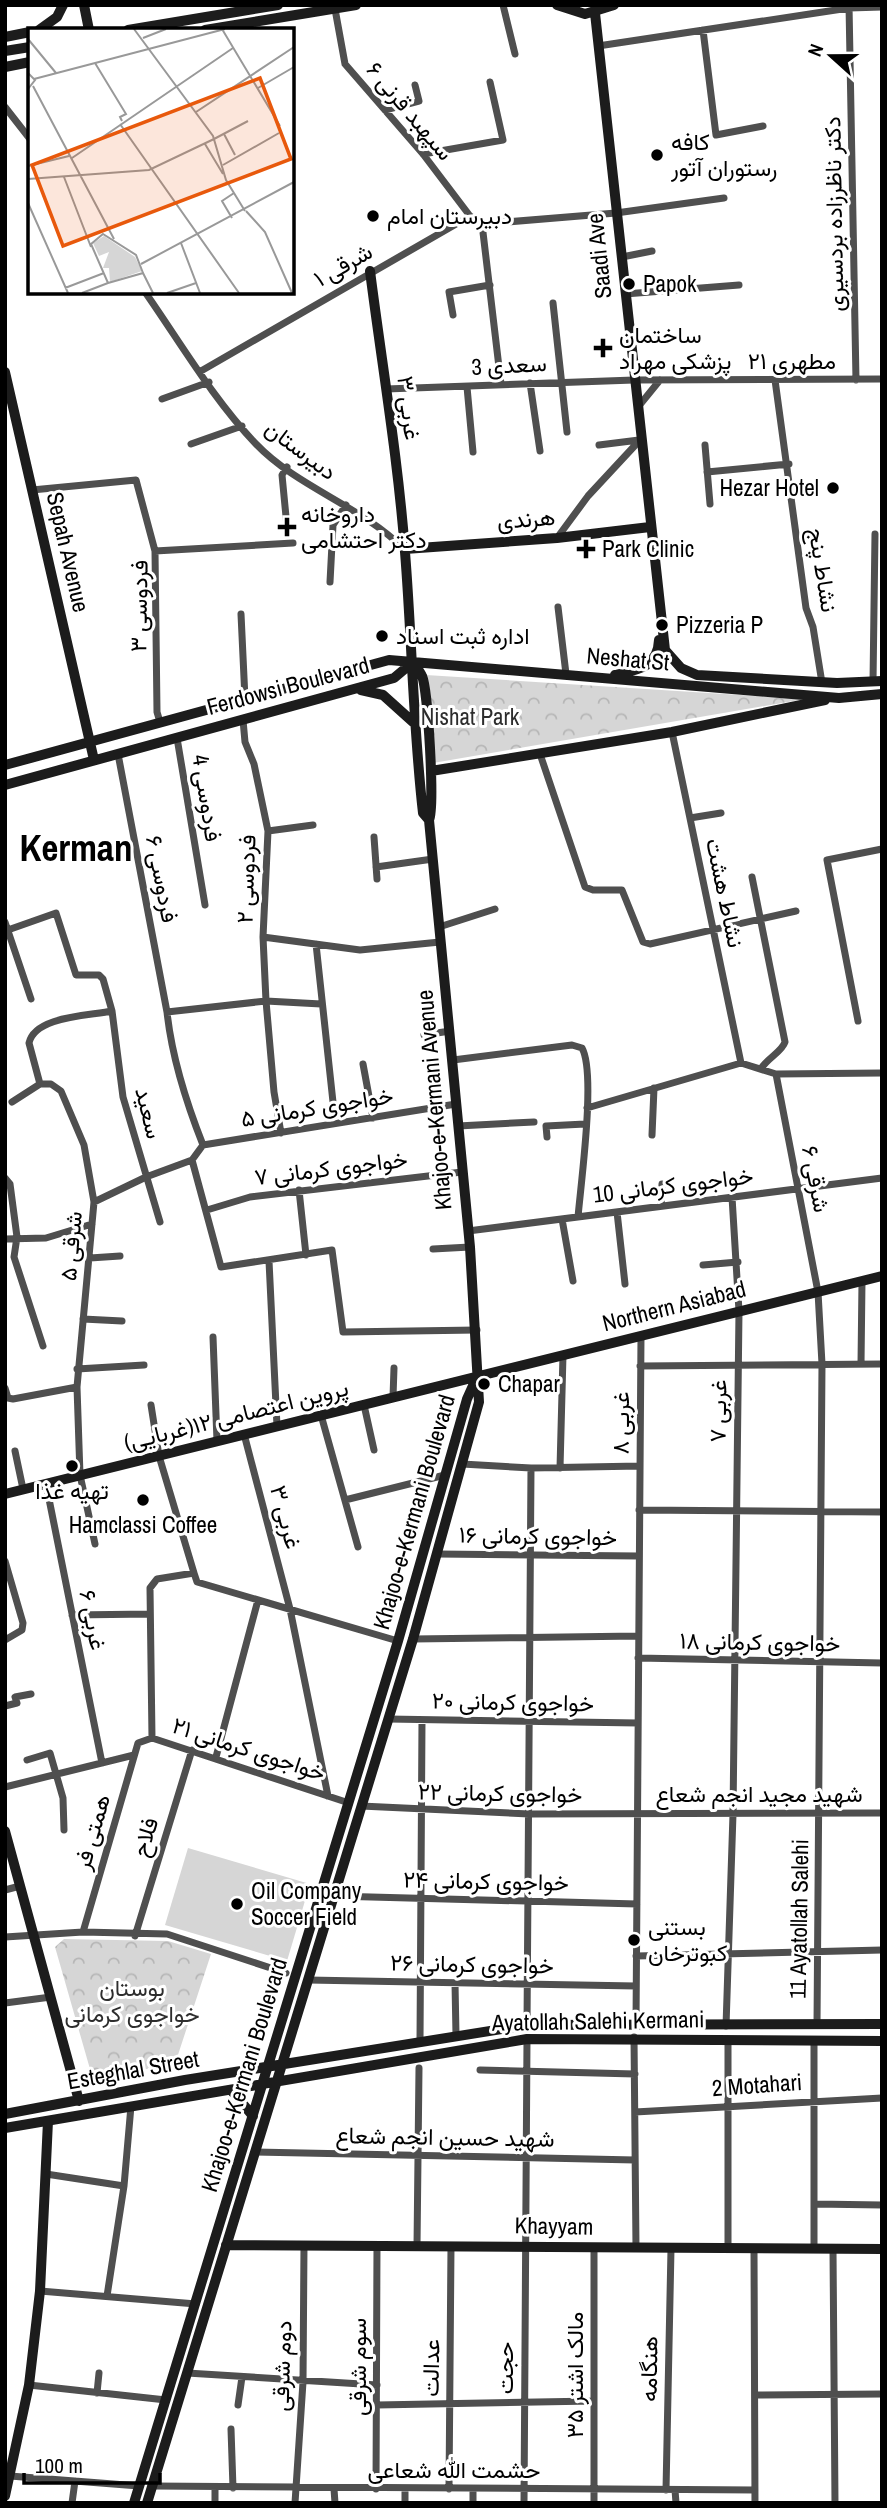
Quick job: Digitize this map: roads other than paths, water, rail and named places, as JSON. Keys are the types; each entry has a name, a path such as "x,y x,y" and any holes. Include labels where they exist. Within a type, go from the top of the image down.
{"main road":[{"path":"42,28 57,16 63,5"},
{"path":"83,5 89,28"},
{"path":"138,28 236,9 278,5"},
{"path":"228,28 356,5"},
{"path":"557,5 575,13 595,13 614,5"},
{"name":"Saadi Ave","path":"595,13 660,620"},
{"path":"5,37 28,32"},
{"path":"5,51 28,47"},
{"path":"5,67 28,66"},
{"name":"۳ غربی","path":"370,271 405,549 413,662"},
{"name":"Sepah Avenue","path":"5,372 11,419 32,490 94,760"},
{"name":"هرندی","path":"405,549 557,538 650,527"},
{"path":"606,677 640,669 654,660 659,650 660,620"},
{"name":"Neshat St","path":"660,620 665,650 681,668 697,674 822,683 877,681"},
{"name":"Ferdowsi Boulevard","path":"5,765 389,660 413,662"},
{"name":"Neshat St","path":"413,662 838,698"},
{"name":"Ferdowsi Boulevard","path":"5,785 394,678 413,662"},
{"name":"Khajoo-e-Kermani Avenue","path":"413,662 413,722 423,813 429,820"},
{"name":"Khajoo-e-Kermani Avenue","path":"413,662 423,677 431,771 432,813 429,820 432,859 470,1247 477,1330 477,1377"},
{"path":"355,689 383,695 413,722"},
{"name":"Neshat St","path":"431,771 672,732 838,698 882,694"},
{"name":"Northern Asiabad","path":"477,1377 882,1276"},
{"name":"پروین اعتصامی ۱۲(غربایی)","path":"5,1494 477,1377"},
{"name":"Khajoo-e-Kermani Boulevard","path":"147,2503 413,1639 479,1402 477,1377"},
{"name":"Khajoo-e-Kermani Boulevard","path":"134,2503 398,1641 467,1399 477,1377"},
{"path":"5,1831 79,2101"},
{"name":"Ayatollah Salehi Kermani","path":"281,2066 527,2025 882,2024"},
{"name":"Ayatollah Salehi Kermani","path":"263,2085 527,2039 634,2037 814,2043 878,2040"},
{"path":"384,2048 386,2062"},
{"name":"Esteghlal Street","path":"5,2114 185,2080 281,2066"},
{"path":"185,2080 187,2097"},
{"name":"Esteghlal Street","path":"5,2128 263,2085"},
{"path":"231,2090 253,2116"},
{"path":"5,2496 29,2385 40,2291 48,2121"},
{"name":"Khayyam","path":"226,2245 882,2249"}],"street":[{"path":"503,5 515,54"},
{"path":"597,46 849,7 882,6"},
{"name":"دکتر ناظرزاده بردسیری","path":"849,7 856,380"},
{"name":"سپهبد قرنی ۶","path":"335,9 345,64 423,154 470,216 482,224"},
{"path":"703,30 716,135 763,126"},
{"path":"423,154 503,140 490,82"},
{"path":"385,110 419,101 415,85"},
{"path":"5,107 28,136"},
{"path":"501,384 482,224 616,213 723,198"},
{"name":"شرقی ۱","path":"201,372 370,271 470,216"},
{"path":"622,257 652,251"},
{"path":"453,315 449,292 490,285"},
{"path":"625,294 739,285"},
{"name":"دبیرستان","path":"146,294 257,445 384,529 405,549"},
{"path":"554,303 567,432"},
{"name":"مطهری ۲۱","path":"634,380 882,379"},
{"name":"سعدی 3","path":"386,389 634,380"},
{"path":"637,408 660,380"},
{"name":"نشاط پنج","path":"775,380 789,464 806,608 813,627 822,683"},
{"path":"162,399 209,383"},
{"path":"530,383 540,451"},
{"path":"467,387 473,452"},
{"path":"191,443 242,426"},
{"path":"599,445 640,440"},
{"path":"557,538 588,496 640,440"},
{"path":"705,445 710,504"},
{"path":"707,472 789,464"},
{"path":"287,467 282,475 287,527"},
{"path":"32,490 136,480 155,551"},
{"path":"330,582 333,525 346,505"},
{"path":"875,534 877,681"},
{"name":"فردوسی ۳","path":"160,722 155,551 220,545 293,543"},
{"path":"558,607 566,674"},
{"path":"241,614 245,699"},
{"name":"فردوسی ۲","path":"243,720 245,742 254,764 268,831 263,937 274,1092 281,1133"},
{"name":"نشاط هشت","path":"672,732 741,1063"},
{"name":"فردوسی 4","path":"177,738 205,905"},
{"name":"فردوسی ۶","path":"118,754 167,1012 171,1046 188,1108 203,1145"},
{"path":"540,754 586,887 622,890 643,942 647,944 796,911"},
{"path":"690,818 721,813"},
{"path":"268,831 313,825"},
{"path":"374,837 377,879"},
{"path":"858,1021 827,860 882,849"},
{"path":"376,867 432,859"},
{"path":"752,877 785,1042 761,1069"},
{"path":"439,927 495,909"},
{"name":"سعید","path":"6,927 56,913 76,975 99,975 103,979 112,1011 123,1097 160,1222"},
{"path":"6,927 31,999"},
{"path":"263,937 360,950 440,942"},
{"path":"316,944 333,1101"},
{"path":"167,1012 266,1001 321,1004"},
{"path":"12,1102 40,1084 29,1043 34,1032 51,1023 112,1011"},
{"path":"424,1035 450,1031"},
{"path":"453,1060 572,1045 582,1048 587,1056 587,1108 578,1217"},
{"path":"587,1108 741,1063 776,1074 882,1073"},
{"path":"363,1064 373,1118"},
{"name":"شرقی ۶","path":"776,1074 818,1292 822,1364 821,1511"},
{"name":"شرقی ۵","path":"40,1084 51,1084 61,1091 84,1145 94,1202 77,1387 80,1475 95,1544"},
{"path":"652,1135 654,1088"},
{"name":"خواجوی کرمانی ۵","path":"203,1145 456,1104"},
{"path":"458,1126 534,1122"},
{"path":"547,1137 546,1126 585,1124"},
{"path":"94,1202 146,1177 192,1160 203,1145"},
{"path":"192,1160 221,1267 332,1250 343,1332 477,1330"},
{"name":"خواجوی کرمانی ۷","path":"206,1210 250,1197 462,1172"},
{"path":"5,1178 9,1184 17,1237 14,1257 43,1346"},
{"name":"خواجوی کرمانی 10","path":"468,1231 882,1178"},
{"path":"661,1206 662,1184"},
{"path":"299,1190 306,1255"},
{"name":"۷ غربی","path":"726,2026 733,1814 739,1311 733,1197"},
{"path":"617,1212 625,1284"},
{"path":"562,1219 573,1281"},
{"path":"5,1239 46,1238 92,1224"},
{"path":"433,1249 470,1247"},
{"path":"90,1258 120,1256"},
{"path":"269,1261 277,1426"},
{"path":"703,1265 738,1262"},
{"path":"861,1364 862,1281"},
{"path":"83,1319 122,1321"},
{"name":"۸ غربی","path":"636,2024 640,1336"},
{"path":"213,1337 218,1441"},
{"path":"560,1468 563,1355"},
{"path":"640,1366 882,1364"},
{"path":"77,1369 144,1365"},
{"path":"393,1397 394,1368"},
{"path":"5,1388 8,1398 17,1399 77,1387"},
{"path":"151,1405 159,1456 197,1582 398,1641"},
{"path":"364,1405 373,1450"},
{"path":"321,1415 358,1547"},
{"name":"غربی ۳","path":"244,1434 290,1609 328,1796"},
{"path":"15,1451 23,1489"},
{"path":"462,1464 531,1468 640,1465"},
{"path":"527,2025 527,1722 531,1468"},
{"path":"345,1500 445,1475"},
{"name":"غربی ۶","path":"46,1484 102,1763"},
{"path":"639,1510 882,1512"},
{"name":"11 Ayatollah Salehi","path":"817,2025 821,1814 821,1511"},
{"name":"خواجوی کرمانی ۱۶","path":"437,1554 639,1556"},
{"path":"5,1561 22,1630 5,1640"},
{"path":"152,1738 152,1582 157,1578 194,1573"},
{"path":"216,1757 258,1600"},
{"path":"72,1615 150,1614"},
{"path":"413,1639 638,1636"},
{"name":"خواجوی کرمانی ۱۸","path":"638,1658 882,1663"},
{"path":"5,1706 17,1703 15,1697 32,1694"},
{"name":"خواجوی کرمانی ۲۰","path":"388,1719 638,1723"},
{"path":"420,2041 422,1720"},
{"name":"خواجوی کرمانی ۲۱","path":"138,1743 152,1738 349,1803"},
{"name":"همتی فر","path":"83,1932 138,1743"},
{"name":"فلاح","path":"135,1936 192,1750"},
{"path":"27,1760 50,1753 63,1798 64,1830"},
{"path":"5,1787 135,1755"},
{"name":"خواجوی کرمانی ۲۲","path":"361,1806 421,1811 637,1814"},
{"name":"شهید مجید انجم شعاع","path":"637,1814 882,1813"},
{"path":"5,1890 20,1886"},
{"name":"خواجوی کرمانی ۲۴","path":"334,1896 636,1904"},
{"path":"5,1937 83,1932 135,1936 167,1934 286,1973"},
{"path":"636,1956 882,1950"},
{"name":"خواجوی کرمانی ۲۶","path":"308,1980 636,1986"},
{"path":"455,1983 456,2035"},
{"path":"5,2003 51,1997"},
{"path":"634,2037 636,2248"},
{"name":"حجت","path":"524,2503 527,2039"},
{"path":"728,2039 728,2248"},
{"path":"814,2043 814,2249"},
{"path":"417,2246 419,2068"},
{"path":"480,2070 635,2074"},
{"name":"2 Motahari","path":"635,2112 882,2098"},
{"path":"107,2296 124,2186 131,2105"},
{"name":"شهید حسین انجم شعاع","path":"255,2152 635,2160"},
{"path":"46,2174 124,2186"},
{"path":"815,2204 882,2205"},
{"name":"دوم شرقی","path":"295,2503 303,2382 303,2245"},
{"name":"سوم شرقی","path":"376,2489 377,2245"},
{"name":"عدالت","path":"449,2489 451,2246"},
{"name":"۳۵ مالک اشتر","path":"594,2247 594,2503"},
{"name":"هنگامه","path":"666,2490 671,2249"},
{"path":"754,2249 755,2503"},
{"path":"833,2249 835,2503"},
{"path":"40,2291 197,2304"},
{"path":"97,2393 99,2373"},
{"path":"187,2373 377,2385"},
{"path":"237,2405 242,2377"},
{"path":"29,2385 166,2400"},
{"path":"755,2395 882,2394"},
{"path":"377,2405 594,2400"},
{"path":"231,2429 233,2488"},
{"path":"10,2476 139,2486"},
{"path":"72,2503 75,2481"},
{"name":"حشمت الله شعاعی","path":"152,2486 755,2490"},
{"path":"215,2488 215,2503"},
{"path":"334,2489 335,2503"},
{"path":"405,2489 405,2503"},
{"path":"473,2489 473,2503"},
{"path":"675,2490 676,2503"}],"place":[{"name":"کافه رستوران آتور","path":"657,155"},
{"name":"دبیرستان امام","path":"373,216"},
{"name":"Papok","path":"629,284"},
{"name":"ساختمان پزشکی مهراد","path":"603,348"},
{"name":"Hezar Hotel","path":"833,488"},
{"name":"داروخانه دکتر احتشامی","path":"287,527"},
{"name":"Park Clinic","path":"586,549"},
{"name":"Pizzeria P","path":"662,625"},
{"name":"اداره ثبت اسناد","path":"382,636"},
{"name":"Chapar","path":"484,1384"},
{"name":"تهیه غذا","path":"72,1466"},
{"name":"Hamclassi Coffee","path":"143,1500"},
{"name":"Oil Company Soccer Field","path":"237,1904"},
{"name":"بستنی کبوترخان","path":"634,1940"}],"district":[{"name":"Kerman","path":"76,848"}],"park label":[{"name":"Nishat Park","path":"470,717"},
{"name":"بوستان خواجوی کرمانی","path":"132,2001"}]}
